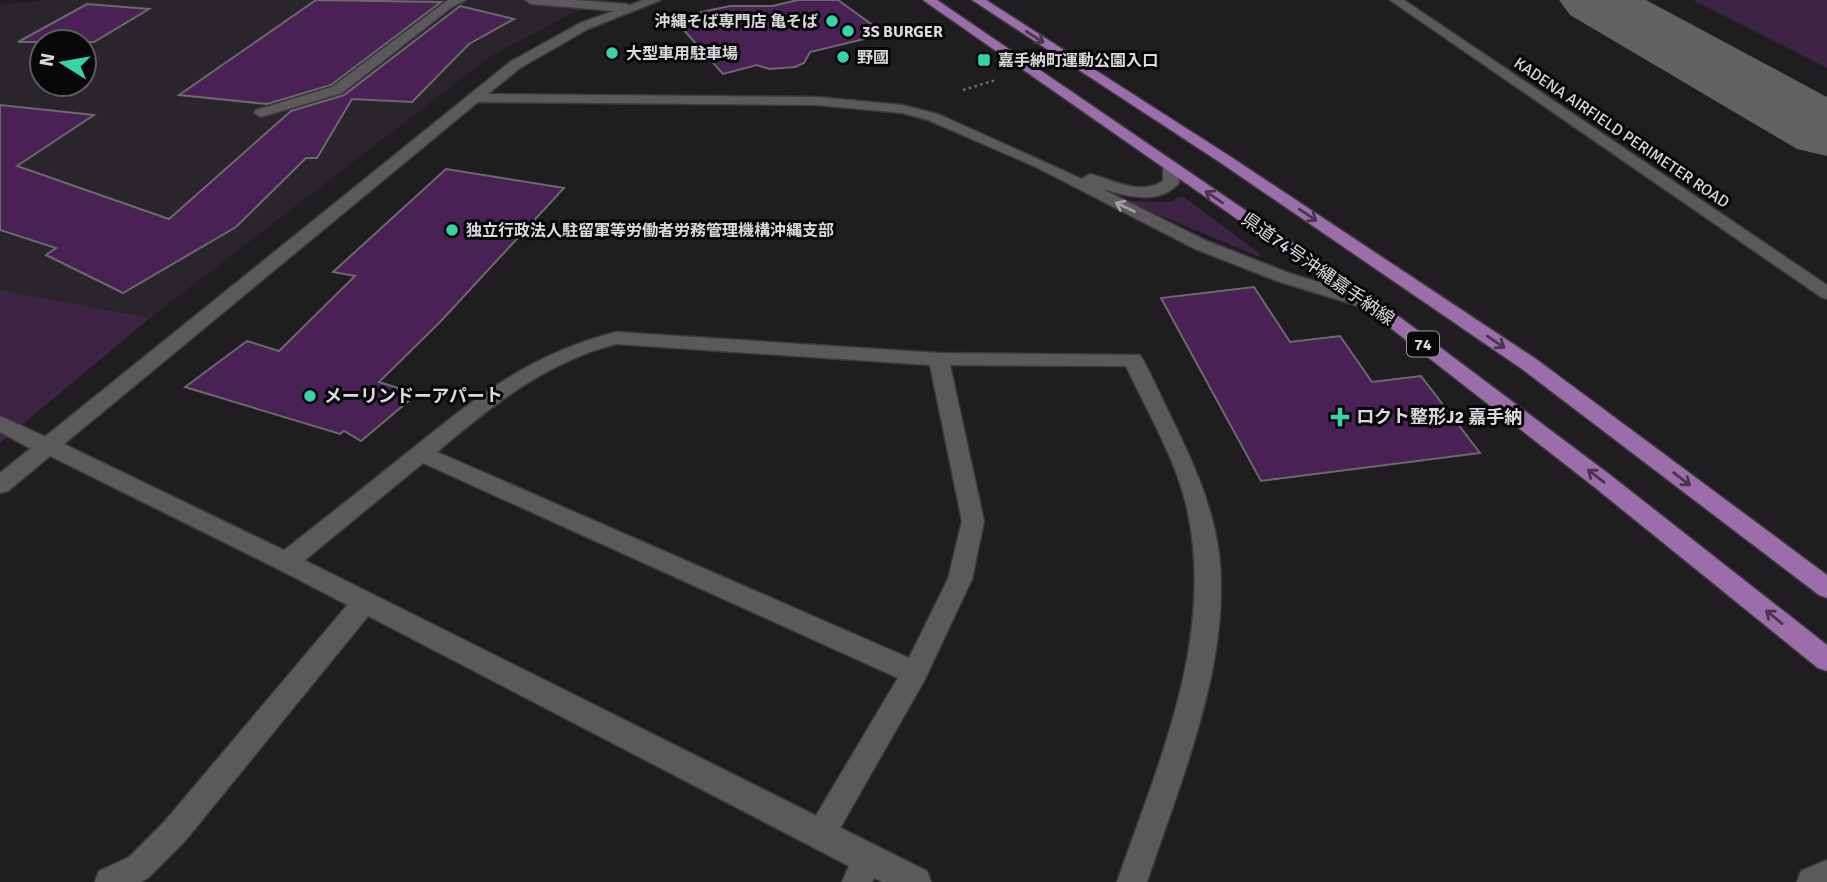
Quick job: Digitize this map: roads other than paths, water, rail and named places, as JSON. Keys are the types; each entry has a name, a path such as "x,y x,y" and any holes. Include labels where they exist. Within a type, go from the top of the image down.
{"main road":[{"name":"県道74号沖縄嘉手納線","path":"929,0 1371,304 1601,480 1827,660"},
{"name":"74","path":"978,0 1226,160 1529,364 1827,588"}],"street":[{"path":"261,113 337,90 448,4 460,0"},
{"path":"531,0 627,8"},
{"path":"0,485 515,65 553,41 627,8 655,0"},
{"name":"KADENA AIRFIELD PERIMETER ROAD","path":"1396,0 1827,293"},
{"path":"476,98 817,101 874,106 933,117 1041,164 1202,244 1283,277 1371,304"},
{"path":"1041,164 1106,184 1151,193 1164,189 1171,183 1171,167"},
{"path":"286,562 475,408 510,383 584,344 616,338 939,359 1133,360 1196,501 1208,557 1206,619 1198,677 1132,882"},
{"path":"821,834 915,673 960,579 973,521 939,359"},
{"path":"0,423 286,562 821,834 862,871 916,882"},
{"path":"421,453 915,673"},
{"path":"110,882 139,867 175,831 364,603"},
{"path":"1812,882 1827,875"}],"place":[{"name":"沖縄そば専門店 亀そば","path":"832,21"},
{"name":"3S BURGER","path":"848,31"},
{"name":"大型車用駐車場","path":"612,53"},
{"name":"野國","path":"843,57"},
{"name":"嘉手納町運動公園入口","path":"984,60"},
{"name":"独立行政法人駐留軍等労働者労務管理機構沖縄支部","path":"452,230"},
{"name":"メーリンドーアパート","path":"310,396"},
{"name":"ロクト整形J2 嘉手納","path":"1340,417"}]}
